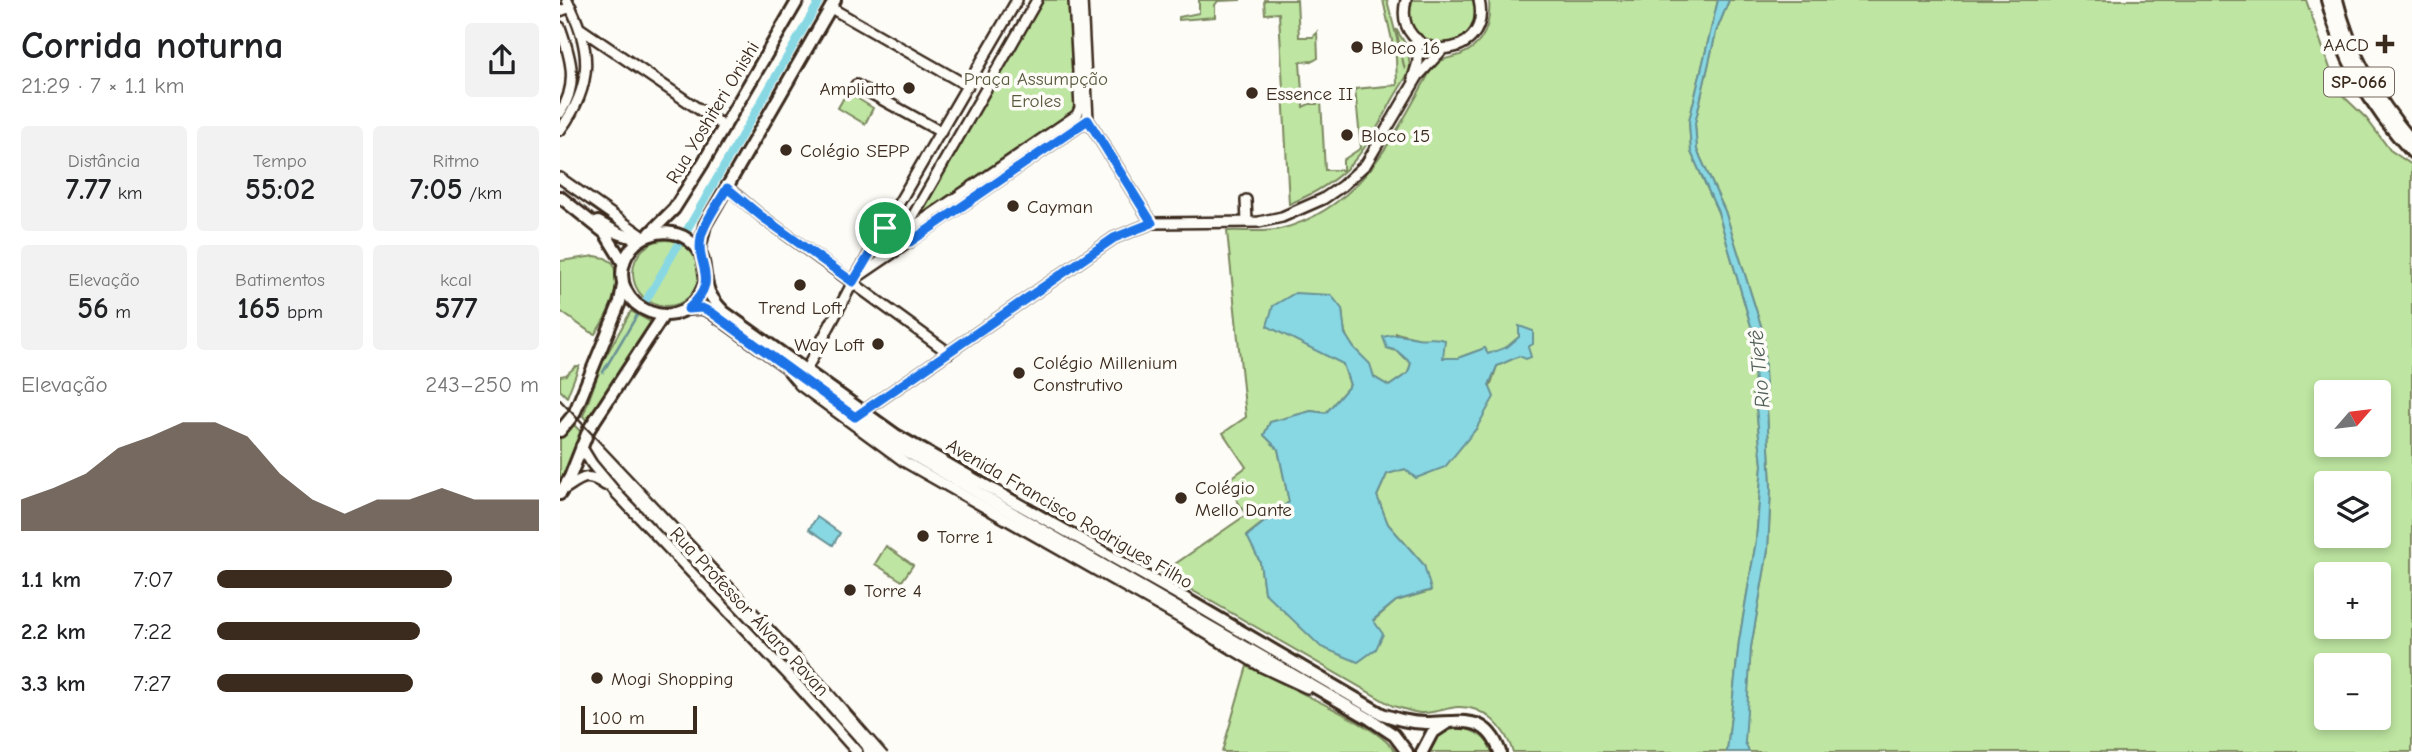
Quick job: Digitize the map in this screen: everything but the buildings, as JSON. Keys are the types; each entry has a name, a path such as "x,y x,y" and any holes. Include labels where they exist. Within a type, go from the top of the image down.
{"main road":[{"name":"Rua Yoshiteri Onishi","path":"644,237 674,209 798,0"},
{"name":"SP-066","path":"2327,0 2340,42 2354,72 2385,122 2412,152"},
{"name":"SP-066","path":"2337,0 2351,45 2364,74 2386,109 2412,141"},
{"path":"699,251 705,225 833,4"},
{"path":"560,197 605,233 624,268 624,283 629,296 638,306 650,313 663,316 688,309 703,291 706,279"},
{"path":"583,214 618,233 644,237 671,232 683,236 699,251"},
{"path":"560,431 620,302 624,268 632,247 644,237"},
{"name":"Avenida Francisco Rodrigues Filho","path":"699,251 704,261 710,294 723,312 806,370 895,445 1370,719 1394,735 1407,752"},
{"name":"Avenida Francisco Rodrigues Filho","path":"688,309 702,308 711,312 781,363 859,414 1193,603 1382,714 1412,723 1460,720 1478,724 1488,731 1500,752"},
{"path":"562,492 581,446 596,419 663,316"},
{"path":"1422,752 1432,733 1450,722"}],"street":[{"path":"806,370 854,280 1017,0"},
{"path":"1037,0 909,223 910,227 1077,115 1080,108 1074,0"},
{"path":"1082,0 1088,120 1152,223"},
{"path":"1406,0 1405,19 1409,30 1417,40 1443,50"},
{"path":"859,414 1114,238 1152,223 1247,222 1282,217 1323,199 1366,164 1423,69 1443,50 1463,44 1471,37 1481,18 1479,0"},
{"path":"560,6 568,2"},
{"path":"560,11 568,2"},
{"path":"560,130 575,106 587,67 581,29 568,2"},
{"path":"833,4 968,86"},
{"path":"560,27 573,74 569,98 560,114"},
{"path":"581,29 725,127"},
{"path":"1411,87 1418,62 1417,40"},
{"path":"856,85 941,132"},
{"path":"854,280 1088,120"},
{"path":"560,178 644,237"},
{"path":"727,188 761,216 854,280 948,353"},
{"path":"1246,201 1247,222"},
{"path":"885,228 900,239 910,242"},
{"path":"781,363 800,385 905,462 1262,667 1370,719"},
{"name":"Rua Professor Álvaro Pavan","path":"581,446 618,495 857,752"},
{"name":"Rua Professor Álvaro Pavan","path":"562,492 583,478 592,477 618,495"}],"green space":[{"name":"Praça Assumpção Eroles","path":"1034,0 1077,0 1083,109 906,229"},
{"path":"1199,0 1241,0 1218,1 1215,5 1215,17 1179,20 1179,17 1199,13"},
{"path":"1264,0 1297,0 1299,37 1313,37 1317,32 1318,58 1300,62 1303,107 1321,101 1325,170 1343,170 1343,160 1361,148 1355,89 1397,85 1396,58 1383,0 1387,0 1405,70 1396,29 1408,48 1410,70 1363,149 1340,175 1289,204 1279,13 1265,14"},
{"path":"1408,0 1475,0 1476,15 1472,28 1465,37 1456,42 1434,44 1423,40 1409,23"},
{"path":"1489,0 1718,0 1689,121 1691,152 1718,212 1754,336 1755,397 1762,465 1756,541 1739,641 1727,752 1513,752 1505,735 1486,714 1458,707 1420,713 1393,706 1162,573 1246,515 1226,482 1246,467 1223,433 1246,417 1227,231 1280,229 1309,219 1334,204 1355,186 1390,141 1434,65 1468,51 1480,40 1487,26","holes":["1342,309 1347,338 1374,377 1389,386 1408,373 1411,363 1397,351 1387,348 1396,333 1420,339 1443,358 1458,358 1485,348 1488,355 1507,347 1519,337 1519,356 1497,366 1476,429 1464,442 1405,469 1387,474 1377,496 1388,524 1424,565 1430,591 1396,601 1373,621 1264,592 1260,562 1247,535 1289,502 1278,449 1264,435 1270,422 1311,411 1326,413 1350,385 1343,364"]},
{"path":"1729,0 2306,0 2338,91 2366,118 2390,150 2412,165 2412,752 1749,752 1744,742 1751,647 1768,550 1771,487 1763,332 1725,211 1697,150 1695,123 1716,32"},
{"path":"847,92 873,108 865,124 838,108"},
{"path":"666,240 679,243 689,250 696,260 699,273 696,286 689,296 679,303 666,306 653,303 643,296 636,286 633,273 636,260 643,250 653,243"},
{"path":"595,256 613,263 616,282 613,300 595,334 560,311 560,261"},
{"path":"631,311 651,322 587,421 583,416 603,361"},
{"path":"579,366 567,397 560,390 560,376 566,375"},
{"path":"573,424 582,433 560,486 560,438"},
{"path":"886,546 913,565 902,581 875,564"},
{"path":"1247,666 1360,723 1380,736 1396,752 1222,752"},
{"path":"1462,728 1480,736 1492,752 1426,752 1440,734"}],"water":[{"name":"Rio Tietê","path":"1718,0 1729,0 1716,32 1695,123 1697,150 1725,211 1763,332 1771,487 1768,550 1751,647 1745,742 1749,752 1727,752 1739,641 1756,541 1762,465 1755,397 1754,336 1718,212 1691,152 1689,121"},
{"path":"1295,293 1331,295 1342,309 1345,334 1370,364 1374,377 1389,386 1408,373 1411,363 1397,351 1387,348 1383,337 1396,335 1445,340 1443,358 1458,358 1485,348 1488,354 1507,347 1519,337 1519,326 1533,331 1533,344 1528,347 1531,357 1526,359 1519,356 1497,366 1489,385 1494,397 1476,429 1445,467 1416,478 1405,469 1387,474 1377,496 1388,524 1424,565 1431,590 1396,601 1373,620 1383,634 1376,649 1358,662 1321,647 1264,592 1260,562 1247,536 1289,502 1278,449 1264,435 1270,422 1311,411 1326,413 1350,385 1343,364 1267,326 1273,306"},
{"path":"817,517 840,533 833,545 809,529"}],"waterway":[{"path":"644,304 820,0"},
{"path":"603,372 639,312"}],"railway":[{"path":"560,400 823,679 887,752"}],"place":[{"name":"AACD","path":"2385,44"},
{"name":"Bloco 16","path":"1357,47"},
{"name":"Ampliatto","path":"909,88"},
{"name":"Essence II","path":"1252,93"},
{"name":"Bloco 15","path":"1347,135"},
{"name":"Colégio SEPP","path":"786,150"},
{"name":"Cayman","path":"1013,206"},
{"name":"Trend Loft","path":"800,285"},
{"name":"Way Loft","path":"878,344"},
{"name":"Colégio Millenium Construtivo","path":"1019,373"},
{"name":"Colégio Mello Dante","path":"1181,498"},
{"name":"Torre 1","path":"923,536"},
{"name":"Torre 4","path":"850,590"},
{"name":"Mogi Shopping","path":"597,678"}],"route":[{"path":"1088,120 1152,223 1114,238 855,417 711,312 702,308 688,309 703,291 706,279 704,261 699,251 702,234 727,188 761,216 853,282 885,228 900,239 910,242 1088,120"}]}
